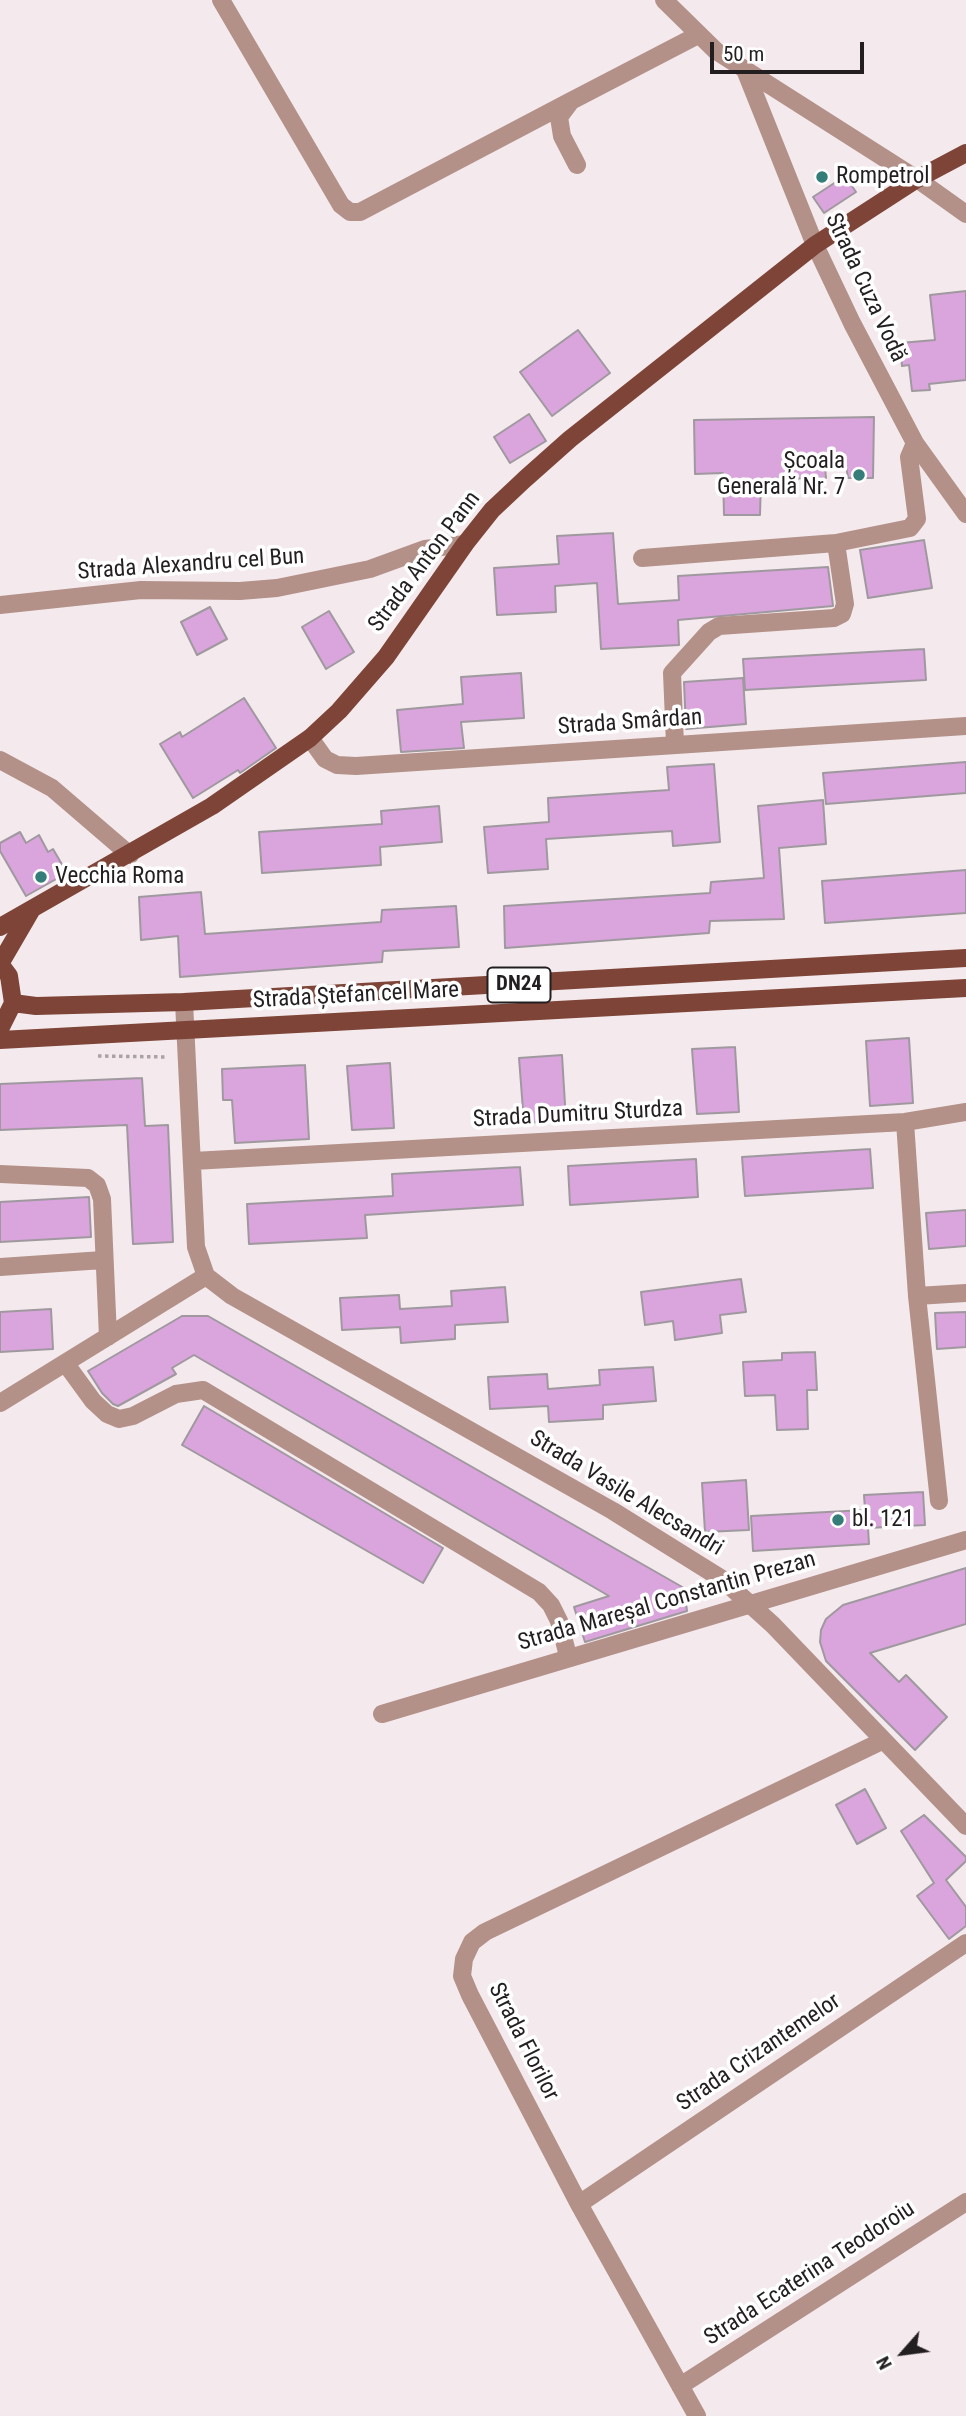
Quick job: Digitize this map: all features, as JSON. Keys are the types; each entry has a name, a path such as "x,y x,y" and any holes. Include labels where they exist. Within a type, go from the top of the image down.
{"main road":[{"name":"Strada Anton Pann","path":"0,927 130,855 256,779 310,738 339,711 386,657 464,544 492,510 570,439 815,245 917,178 966,153"},
{"path":"0,1029 13,1003 11,982 0,964 32,909"},
{"name":"Strada Ștefan cel Mare","path":"13,1003 36,1006 184,1002 966,958"},
{"name":"Strada Ștefan cel Mare","path":"0,1040 966,988"}],"street":[{"path":"221,0 341,205 350,212 360,212 698,35"},
{"path":"664,0 698,35 745,70 917,178 966,214"},
{"name":"Strada Cuza Vodă","path":"745,70 815,245 915,443 966,514"},
{"path":"571,101 559,117 562,136 577,165"},
{"path":"642,558 836,544 910,528 918,519 909,457 915,443"},
{"name":"Strada Alexandru cel Bun","path":"0,605 141,590 240,592 277,588 370,569 425,550 464,544"},
{"path":"675,744 672,673 709,632 719,626 834,618 842,614 845,604 836,544"},
{"name":"Strada Smârdan","path":"310,738 325,760 337,765 356,766 966,726"},
{"path":"0,760 52,789 130,855"},
{"path":"0,1403 206,1276 196,1247 184,1002"},
{"name":"Strada Dumitru Sturdza","path":"193,1161 905,1122 966,1112"},
{"path":"905,1122 918,1296 939,1501"},
{"path":"0,1174 88,1178 97,1185 102,1199 108,1337"},
{"path":"0,1267 103,1260"},
{"name":"Strada Vasile Alecsandri","path":"206,1276 232,1296 637,1525 705,1568 750,1603 966,1826"},
{"path":"918,1296 966,1293"},
{"path":"66,1364 93,1401 107,1414 119,1419 133,1416 176,1394 203,1390 539,1592 551,1605 559,1621 568,1656"},
{"name":"Strada Mareșal Constantin Prezan","path":"382,1714 568,1656 966,1540"},
{"name":"Strada Florilor","path":"696,2416 579,2204 470,1995 463,1976 464,1959 472,1942 485,1932 882,1741"},
{"name":"Strada Crizantemelor","path":"579,2204 966,1943"},
{"name":"Strada Ecaterina Teodoroiu","path":"680,2386 966,2202"}],"path":[{"path":"85,1055 187,1057"}],"building":[{"path":"845,176 856,192 824,213 813,197"},
{"path":"966,291 966,380 929,384 930,390 912,391 909,365 902,366 900,343 935,340 930,295"},
{"path":"578,330 610,373 552,416 520,372"},
{"path":"529,414 546,441 510,463 494,437"},
{"path":"874,417 873,478 848,478 844,453 824,455 826,478 761,479 760,515 724,515 723,473 695,474 694,420"},
{"path":"613,533 618,604 679,600 678,576 828,567 833,606 678,620 679,645 601,649 597,583 555,586 556,612 497,615 494,568 559,564 557,536"},
{"path":"924,540 932,588 868,598 860,550"},
{"path":"210,607 227,639 197,655 181,622"},
{"path":"329,611 354,652 326,669 302,627"},
{"path":"924,649 926,680 745,690 743,659"},
{"path":"521,673 524,718 461,722 464,748 401,752 397,710 463,704 461,677"},
{"path":"743,678 746,724 686,729 684,682"},
{"path":"244,698 276,748 240,773 238,770 193,798 160,744 180,732 182,737"},
{"path":"966,762 966,793 826,804 823,773"},
{"path":"714,764 720,842 673,846 672,831 546,839 548,869 488,873 484,827 549,822 548,798 669,790 667,767"},
{"path":"823,800 826,844 779,848 784,919 710,921 709,933 505,948 504,906 710,893 711,882 764,878 758,806"},
{"path":"439,806 442,842 380,847 381,865 262,873 259,832 382,824 381,811"},
{"path":"20,832 26,843 39,835 48,852 53,849 67,873 26,896 0,851 0,843"},
{"path":"966,870 966,913 825,923 822,881"},
{"path":"201,892 205,934 381,922 382,910 456,906 459,947 383,951 382,962 180,977 178,936 141,940 139,897"},
{"path":"909,1038 913,1103 870,1106 866,1041"},
{"path":"735,1047 739,1112 697,1114 692,1049"},
{"path":"562,1055 566,1121 524,1123 519,1058"},
{"path":"390,1063 394,1128 352,1130 347,1066"},
{"path":"305,1065 309,1139 235,1143 232,1100 223,1100 222,1069"},
{"path":"142,1078 145,1126 168,1125 173,1242 133,1244 127,1125 0,1130 0,1084"},
{"path":"870,1149 873,1188 745,1196 742,1157"},
{"path":"696,1159 698,1197 570,1205 568,1166"},
{"path":"520,1167 523,1205 365,1215 367,1238 249,1244 247,1204 393,1196 392,1174"},
{"path":"89,1197 91,1237 0,1242 0,1202"},
{"path":"966,1210 966,1246 929,1249 926,1213"},
{"path":"741,1279 746,1312 720,1315 722,1333 675,1340 673,1321 645,1325 641,1292"},
{"path":"505,1287 508,1322 455,1325 455,1339 401,1343 400,1327 342,1330 340,1298 399,1295 400,1309 452,1306 451,1291"},
{"path":"51,1309 53,1349 0,1352 0,1312"},
{"path":"966,1312 966,1347 937,1349 935,1313"},
{"path":"182,1316 208,1316 684,1588 687,1611 585,1642 574,1607 609,1596 194,1355 172,1368 176,1374 118,1406 113,1404 102,1393 88,1371"},
{"path":"815,1352 817,1390 807,1390 808,1429 777,1430 775,1395 745,1396 743,1362 782,1360 782,1353"},
{"path":"653,1367 656,1401 603,1405 603,1419 549,1422 548,1406 490,1409 488,1377 547,1374 548,1389 600,1385 599,1370"},
{"path":"204,1406 443,1548 423,1583 182,1445"},
{"path":"746,1480 749,1530 705,1532 702,1483"},
{"name":"bl. 121","path":"923,1492 925,1525 868,1528 869,1544 753,1551 751,1516 865,1510 864,1495"},
{"path":"966,1568 966,1624 870,1653 899,1682 906,1675 947,1717 915,1750 826,1661 820,1642 821,1630 826,1619 843,1605"},
{"path":"865,1789 886,1828 857,1844 836,1805"},
{"path":"924,1815 966,1857 966,1861 946,1880 966,1907 966,1926 949,1939 917,1896 934,1883 901,1831"}],"place":[{"name":"Rompetrol","path":"822,177"},
{"name":"Școala Generală Nr. 7","path":"859,475"},
{"name":"Vecchia Roma","path":"41,877"},
{"name":"bl. 121","path":"838,1520"}]}
